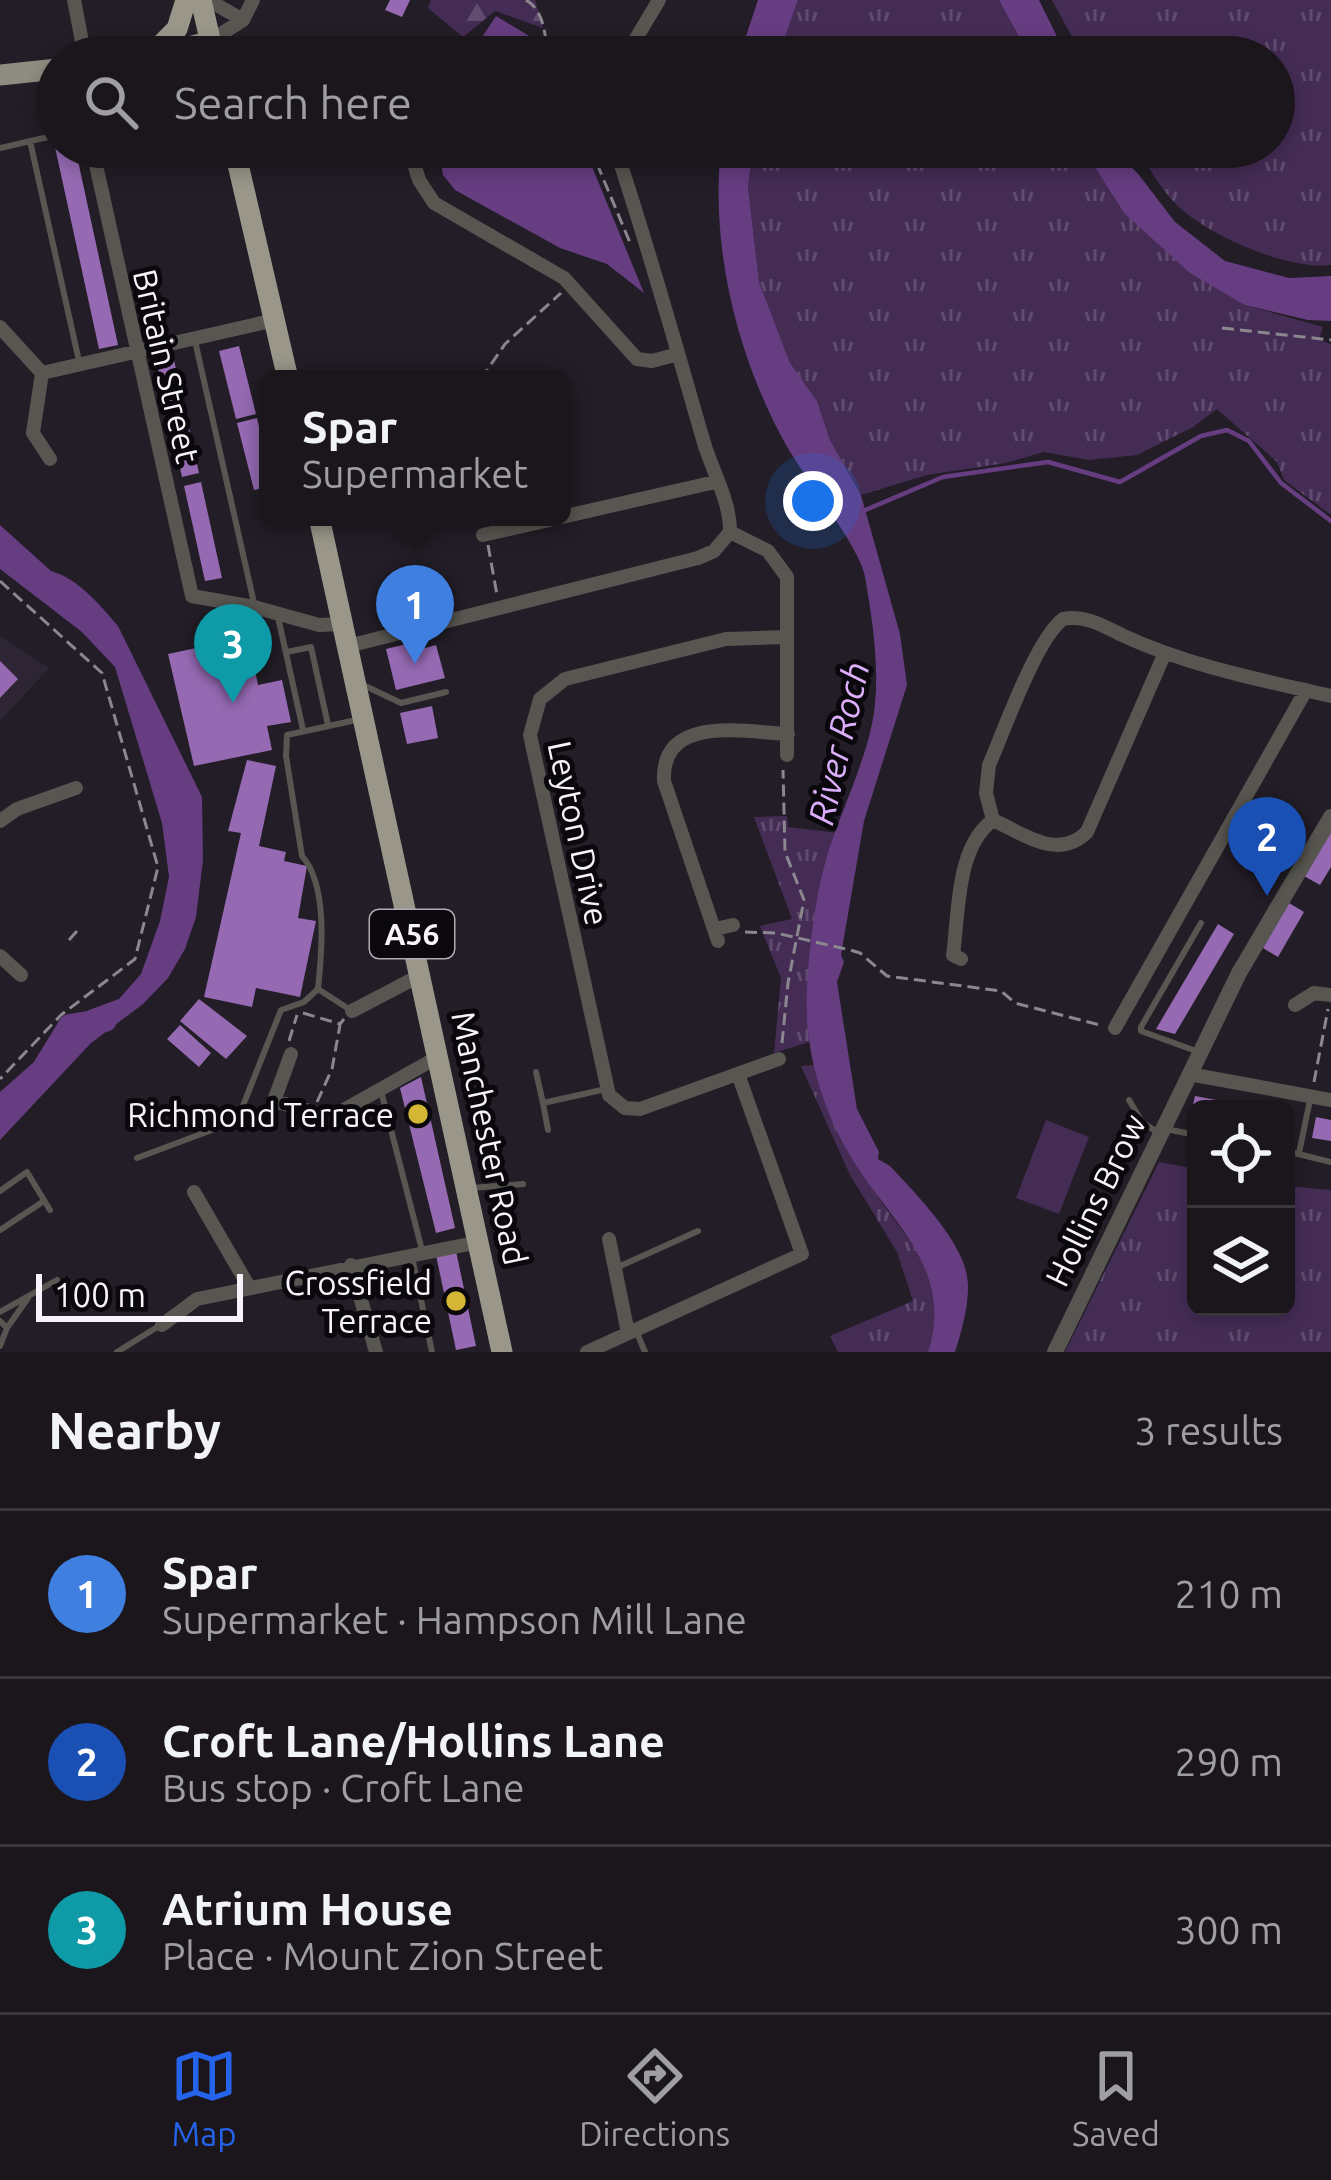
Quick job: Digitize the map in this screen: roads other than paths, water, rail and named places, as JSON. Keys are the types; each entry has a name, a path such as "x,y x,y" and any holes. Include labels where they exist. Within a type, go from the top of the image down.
{"highway":[{"path":"170,36 186,0"},
{"path":"205,0 210,36"},
{"path":"240,168 286,370"},
{"name":"Manchester Road","path":"321,526 468,1189 499,1351"}],"main road":[{"path":"0,75 36,71"}],"street":[{"path":"74,0 81,36"},
{"path":"205,0 243,20"},
{"path":"226,36 243,20 253,0"},
{"path":"637,36 658,0"},
{"name":"Britain Street","path":"96,168 192,596 254,607"},
{"path":"415,168 434,203 571,284 637,359 652,361 678,354"},
{"path":"254,607 346,635 499,608 698,558 714,551 730,532 728,511 715,482 657,273 622,168"},
{"path":"42,373 275,320"},
{"path":"0,327 42,373"},
{"path":"42,373 33,433 50,459"},
{"path":"571,511 715,482"},
{"path":"484,535 506,526"},
{"path":"730,532 768,551 784,569 788,585 788,755"},
{"path":"993,820 986,793 989,765 1061,612 1164,655 1331,696"},
{"name":"Leyton Drive","path":"606,1090 531,744 535,707 555,684 575,676 726,639 787,637"},
{"path":"993,820 1049,845 1062,847 1082,838 1164,655"},
{"path":"1114,1028 1306,690"},
{"path":"734,925 717,935 664,781 666,758 675,745 695,733 788,734"},
{"path":"0,821 16,809 76,788"},
{"name":"Hollins Brow","path":"1054,1352 1239,974 1331,817"},
{"path":"961,959 952,955 969,852 982,828 993,820"},
{"path":"0,956 21,975"},
{"path":"352,1011 421,975"},
{"path":"1295,1005 1314,993 1331,995"},
{"path":"291,1054 274,1101 331,1117 440,1060"},
{"path":"606,1090 618,1104 640,1109 779,1059"},
{"path":"597,1350 802,1254 738,1074"},
{"path":"1189,1074 1331,1100"},
{"path":"194,1192 249,1287"},
{"path":"609,1239 632,1331"},
{"path":"162,1324 197,1299 479,1242"},
{"path":"351,1265 376,1352"}],"lane":[{"path":"0,148 36,140"},
{"path":"30,141 79,364"},
{"path":"194,338 254,607"},
{"path":"277,613 302,730"},
{"path":"286,652 311,647 328,725"},
{"path":"356,682 401,703 446,692"},
{"path":"137,1158 228,1124 242,1108 281,1010 304,1002 318,989 324,932 312,867 302,856 287,735 364,719"},
{"path":"1200,1052 1141,1031 1141,1027 1201,923"},
{"path":"318,989 352,1011"},
{"path":"536,1072 548,1130"},
{"path":"249,1090 274,1101"},
{"path":"381,1090 417,1253 432,1352"},
{"path":"543,1102 606,1090"},
{"path":"1298,1153 1311,1097"},
{"path":"1129,1100 1142,1121 1161,1132 1187,1134"},
{"path":"1295,1152 1331,1162"},
{"path":"0,1191 27,1172 50,1210"},
{"path":"468,1189 524,1184"},
{"path":"0,1229 44,1201"},
{"path":"615,1269 698,1231"},
{"path":"0,1312 57,1280"},
{"path":"0,1346 3,1325 30,1295"},
{"path":"117,1352 162,1324"},
{"path":"632,1331 645,1352"}],"waterway":[{"path":"863,511 943,477 1048,462 1120,482 1201,436 1227,430 1249,441 1281,483 1331,521"},
{"path":"0,1108 43,1070 70,1026 105,1020"}],"place":[{"name":"Spar","path":"415,664"},
{"name":"Atrium House","path":"233,703"},
{"name":"Croft Lane/Hollins Lane","path":"1267,896"},
{"name":"Richmond Terrace","path":"418,1114"},
{"name":"Crossfield Terrace","path":"456,1301"}],"water label":[{"name":"River Roch","path":"838,743"}]}
